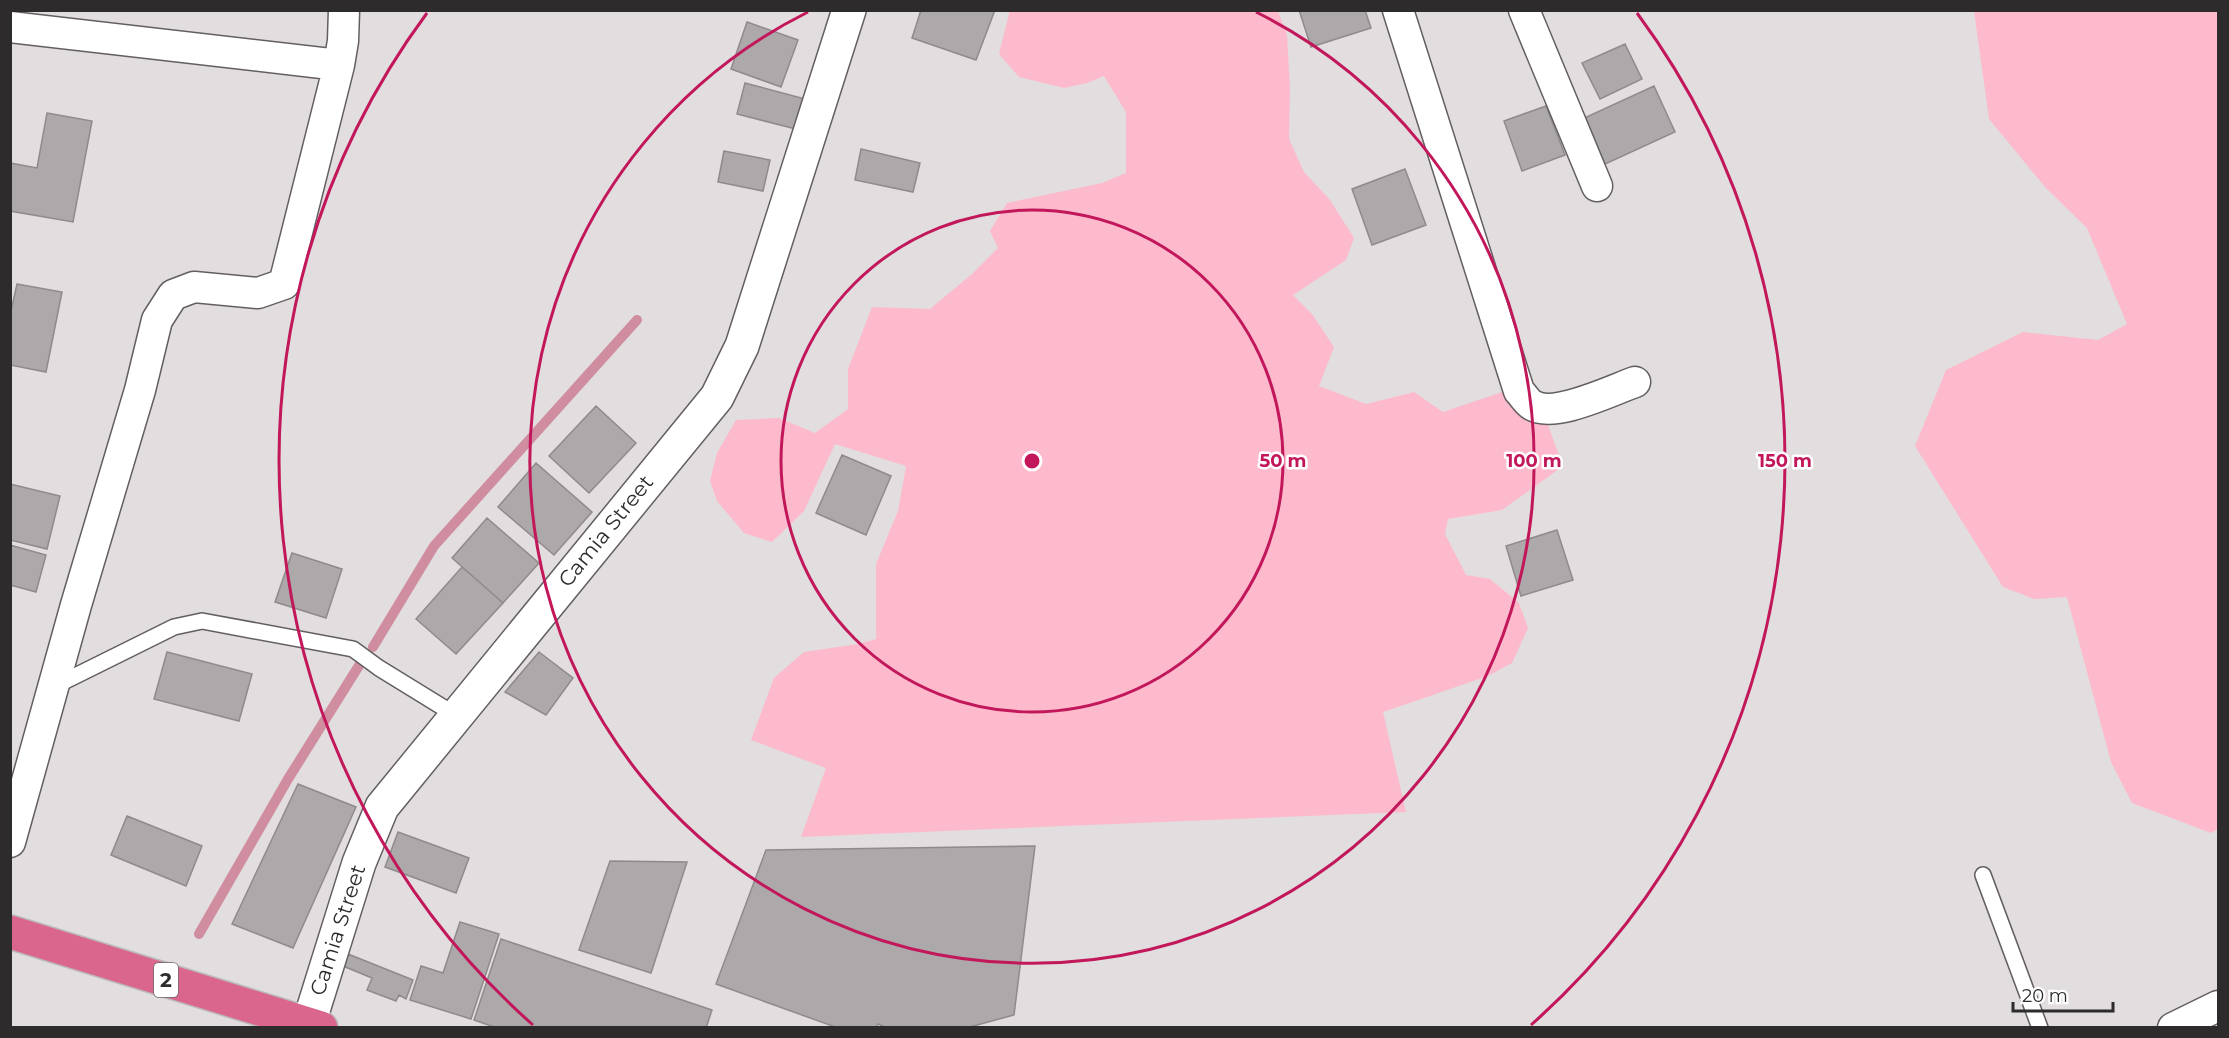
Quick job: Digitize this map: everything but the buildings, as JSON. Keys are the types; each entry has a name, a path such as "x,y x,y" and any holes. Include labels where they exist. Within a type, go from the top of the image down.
{"highway":[{"name":"2","path":"10,932 313,1026"}],"street":[{"path":"10,842 140,390 157,320 173,295 194,287 258,293 284,284 339,65 343,41 344,10"},
{"name":"Camia Street","path":"313,1026 359,863 382,807 717,397 742,346 849,10"},
{"path":"1398,10 1519,391 1532,406 1550,410 1574,405 1635,382"},
{"path":"1524,10 1597,186"},
{"path":"10,27 339,65"},
{"path":"2174,1028 2218,1006"}],"lane":[{"path":"53,687 174,627 202,621 353,649 379,668 457,716"},
{"path":"1983,875 2040,1028"}],"shaded area":[{"path":"1010,10 1278,11 1287,35 1290,88 1289,139 1304,172 1330,200 1354,238 1346,260 1293,295 1312,314 1334,347 1319,386 1366,404 1414,392 1443,412 1505,391 1545,417 1563,466 1502,510 1448,519 1445,534 1466,575 1490,579 1519,603 1528,628 1512,663 1488,676 1383,712 1406,812 801,837 826,768 751,740 774,678 804,652 876,639 876,564 898,511 906,466 835,444 804,511 772,542 744,533 717,501 710,481 717,453 736,420 779,418 815,433 848,409 848,369 872,307 930,309 972,274 998,248 990,231 1007,203 1102,183 1126,173 1126,112 1104,76 1087,83 1064,88 1019,77 999,54"},
{"path":"1974,11 2218,11 2218,829 2211,833 2132,803 2111,762 2067,597 2034,599 2003,587 1915,446 1946,370 2023,332 2098,340 2127,324 2087,228 2045,187 1989,119"}],"waterway":[{"path":"373,647 434,546 637,320"},
{"path":"199,934 288,779 360,664"}]}
